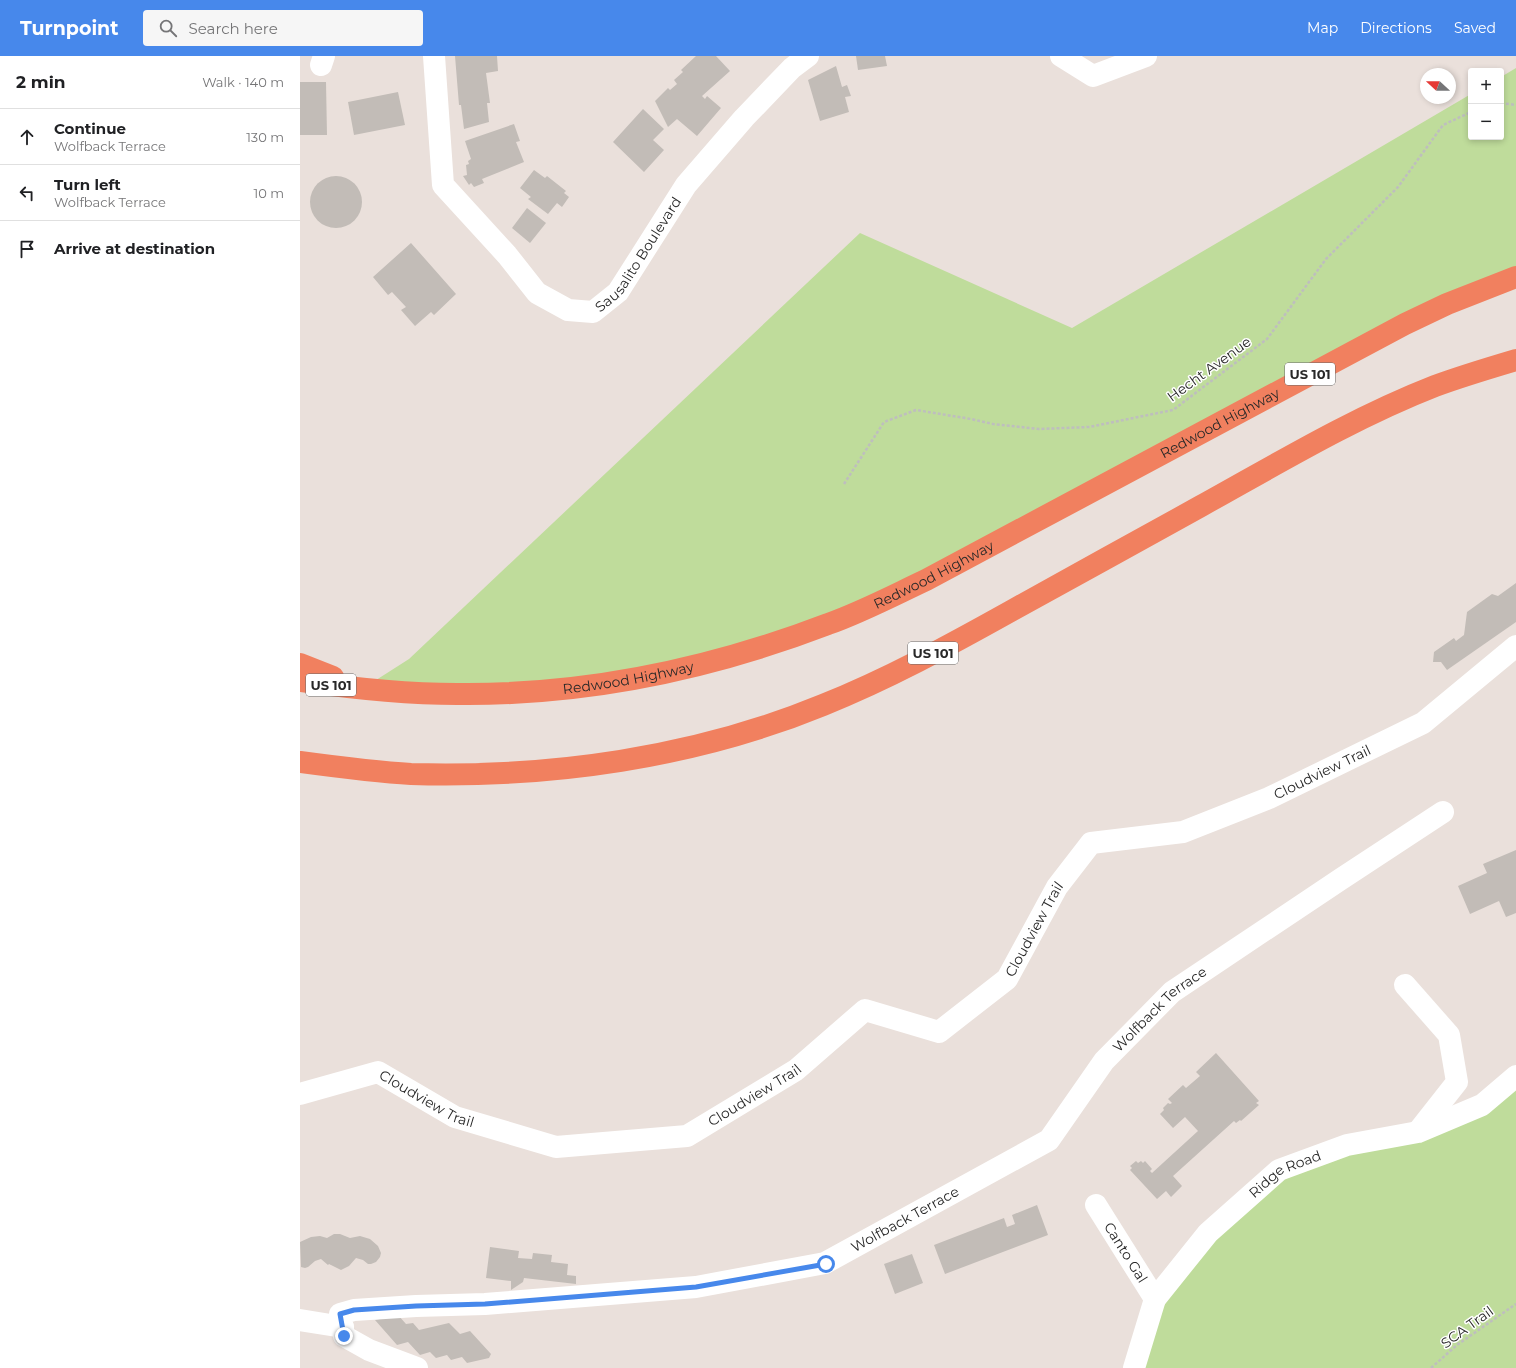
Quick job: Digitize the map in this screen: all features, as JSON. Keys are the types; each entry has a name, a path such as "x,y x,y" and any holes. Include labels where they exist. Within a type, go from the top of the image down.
{"highway":[{"name":"Redwood Highway","path":"300,681 362,689 416,693 520,693 574,688 677,670 779,642 830,624 878,603 939,573 1406,324 1447,304 1516,277"},
{"name":"US 101","path":"300,762 407,774 513,773 618,761 670,752 722,739 772,724 822,706 871,684 966,636 1290,457 1384,409 1433,387 1516,360"},
{"path":"300,664 362,689"}],"street":[{"name":"Sausalito Boulevard","path":"434,56 443,185 507,255 537,292 568,310 594,312 618,292 686,185 744,118 792,68 808,56"},
{"path":"1061,56 1093,76 1146,56"},
{"name":"Cloudview Trail","path":"300,1094 378,1072 455,1117 556,1147 687,1136 796,1070 865,1010 939,1032 1007,979 1057,887 1091,843 1183,832 1269,798 1423,722 1516,646"},
{"name":"Wolfback Terrace","path":"343,1327 340,1314 354,1310 485,1304 696,1287 826,1264 1049,1140 1104,1061 1172,992 1443,812"},
{"path":"1405,985 1449,1035 1458,1082 1418,1132"},
{"name":"Ridge Road","path":"1134,1368 1155,1299 1208,1233 1279,1170 1347,1145 1418,1132 1482,1105 1516,1076"},
{"name":"Canto Gal","path":"1096,1205 1155,1299"},
{"path":"300,1320 343,1327 344,1336 369,1350 417,1368"}],"path":[{"path":"1504,103 1516,105"},
{"name":"Hecht Avenue","path":"844,484 884,422 916,410 993,424 1039,429 1089,427 1173,410 1267,339 1326,259 1398,187 1443,125 1468,113"},
{"name":"SCA Trail","path":"1432,1368 1456,1345 1516,1304"}],"green space":[{"path":"1516,68 1516,277 878,603 625,680 362,689 409,659 860,233 1072,328 1468,96 1468,140 1504,140 1504,75"},
{"path":"1516,1076 1516,1368 1134,1368 1155,1299 1279,1170 1418,1132"}],"building":[{"path":"455,56 497,56 498,71 486,73 490,103 487,103 489,122 464,129 461,105 459,105"},
{"path":"696,56 716,56 730,71 702,96 705,99 707,96 721,108 697,136 677,119 668,127 655,101 668,88 670,90 677,84 674,80 683,72 681,70"},
{"path":"856,56 885,56 887,66 858,70"},
{"path":"836,66 842,87 847,85 851,96 845,97 849,112 820,121 808,80"},
{"path":"300,82 326,82 327,135 300,135"},
{"path":"398,92 405,125 354,135 348,102"},
{"path":"643,109 664,129 653,140 664,150 644,172 613,142"},
{"path":"514,124 520,141 516,142 524,162 482,179 484,183 474,187 471,183 469,185 463,176 467,175 466,165 469,164 468,161 471,159 465,141"},
{"path":"534,170 545,178 547,176 566,191 564,193 569,197 562,207 557,203 548,214 528,199 531,197 520,188"},
{"path":"331,176 341,176 351,180 358,187 362,197 362,207 358,217 351,224 341,228 331,228 321,224 314,217 310,207 310,197 314,187 321,180"},
{"path":"527,208 546,223 530,243 512,228"},
{"path":"411,243 456,294 434,315 431,312 415,326 401,310 406,307 392,292 388,295 373,277"},
{"path":"1516,583 1516,622 1447,670 1441,662 1433,662 1434,652 1454,638 1456,641 1464,635 1467,612 1492,594 1498,596"},
{"path":"1516,850 1516,913 1506,917 1499,901 1470,914 1458,886 1487,873 1483,864"},
{"path":"1216,1053 1259,1101 1256,1103 1259,1105 1241,1121 1240,1120 1236,1123 1234,1121 1173,1176 1182,1186 1171,1197 1166,1191 1157,1199 1130,1170 1132,1168 1130,1166 1136,1161 1138,1163 1141,1161 1143,1163 1145,1161 1152,1169 1150,1171 1152,1173 1198,1131 1185,1117 1173,1128 1160,1114 1168,1103 1172,1103 1168,1099 1183,1085 1186,1088 1200,1076 1196,1072"},
{"path":"1037,1205 1048,1235 945,1274 934,1245 1004,1218 1007,1227 1015,1224 1012,1215"},
{"path":"334,1234 340,1234 350,1238 360,1236 370,1239 378,1246 381,1253 380,1257 376,1262 371,1264 356,1258 349,1266 341,1270 329,1264 328,1265 321,1259 315,1261 308,1267 301,1267 300,1242 311,1237 320,1236 327,1238"},
{"path":"490,1247 519,1251 518,1258 532,1259 533,1253 552,1255 551,1262 568,1264 567,1275 576,1276 576,1284 524,1278 523,1282 511,1290 511,1281 486,1278"},
{"path":"912,1254 923,1283 895,1294 884,1264"},
{"path":"398,1315 406,1324 413,1323 419,1330 449,1323 460,1334 470,1331 491,1354 489,1358 467,1363 462,1357 451,1360 447,1355 436,1358 430,1352 420,1355 408,1342 397,1345 375,1320"}],"route":[{"path":"344,1336 340,1314 354,1310 485,1304 696,1287 826,1264"}]}
